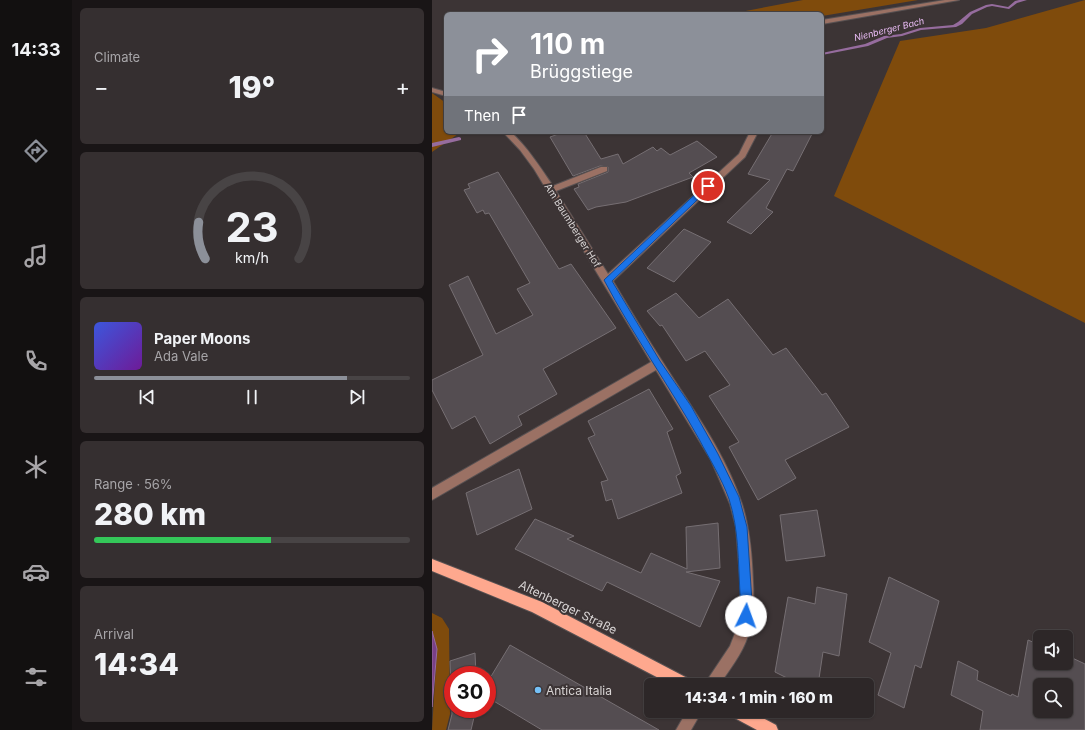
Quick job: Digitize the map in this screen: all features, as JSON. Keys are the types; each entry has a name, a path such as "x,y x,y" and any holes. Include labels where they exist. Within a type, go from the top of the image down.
{"main road":[{"name":"Altenberger Straße","path":"432,565 468,578 537,607 673,678"},
{"path":"749,718 771,730"}],"street":[{"path":"824,22 956,0"},
{"path":"432,90 444,93"},
{"name":"Am Baumberger Hof","path":"509,134 526,151 608,280 657,364 687,409 734,497 742,527 747,602 744,629 715,678"},
{"path":"608,280 742,155 753,134"},
{"path":"551,190 604,169"},
{"path":"432,494 657,364"},
{"path":"683,730 691,718"}],"shaded area":[{"path":"803,0 918,0 824,16 824,12 740,12"},
{"path":"1085,0 1085,323 834,196 900,41 986,28"},
{"path":"432,93 444,102 444,134 458,134 432,152"},
{"path":"432,613 442,618 449,629 449,666 444,666 444,718 449,718 446,730 432,730 437,649 432,631"},
{"path":"432,631 437,649 432,707"}],"building":[{"path":"558,134 585,134 601,159 618,154 623,164 653,147 657,151 661,148 670,155 697,141 717,157 689,173 693,177 626,202 596,207 588,210 574,189 579,187 578,184 608,172 608,167 600,166 573,176 550,137"},
{"path":"772,134 812,134 793,171 787,169 766,208 773,212 751,234 727,222 770,180 748,174"},
{"path":"498,172 559,269 571,264 616,328 543,369 557,394 518,416 522,425 490,444 475,416 452,429 432,390 432,380 483,355 449,285 468,276 496,334 533,315 517,289 530,283 489,213 485,214 483,210 477,213 464,190 470,188 468,184"},
{"path":"684,229 711,242 674,282 647,268"},
{"path":"676,293 699,318 728,299 773,355 786,348 822,395 826,393 849,427 785,460 796,478 758,500 729,447 739,442 709,396 730,385 705,351 686,361 662,325 660,326 647,311"},
{"path":"649,389 673,429 667,432 681,473 676,476 682,493 618,519 612,499 606,501 601,482 608,480 588,438 595,435 588,421"},
{"path":"519,469 532,509 477,535 466,493"},
{"path":"817,510 825,556 786,561 780,515"},
{"path":"535,519 574,536 567,539 641,573 651,553 687,569 686,527 718,523 720,568 686,572 720,581 700,627 607,582 602,591 515,549"},
{"path":"889,577 939,601 921,668 915,665 904,708 878,695 891,653 869,642"},
{"path":"817,587 847,594 839,656 823,652 819,678 787,678 775,672 788,597 815,604"},
{"path":"1028,640 1033,642 1033,670 1073,670 1073,658 1085,664 1085,730 980,730 983,711 951,695 958,661 978,671 977,680 1011,696 1012,694 1018,697"},
{"name":"Antica Italia","path":"510,645 659,730 542,730 496,702 496,668"},
{"path":"475,653 476,666 450,666 450,661"},
{"path":"451,718 474,718 471,730 448,730"}],"waterway":[{"name":"Nienberger Bach","path":"824,54 866,45 886,37 902,35 920,29 954,26 960,23 971,13 986,6 992,5 1009,8 1016,2 1025,0"},
{"name":"Nienberger Bach","path":"432,145 459,139"}],"place":[{"name":"Antica Italia","path":"538,690"}],"route":[{"path":"708,186 608,280 657,364 687,409 726,479 734,497 742,527 747,602 746,616"}]}
